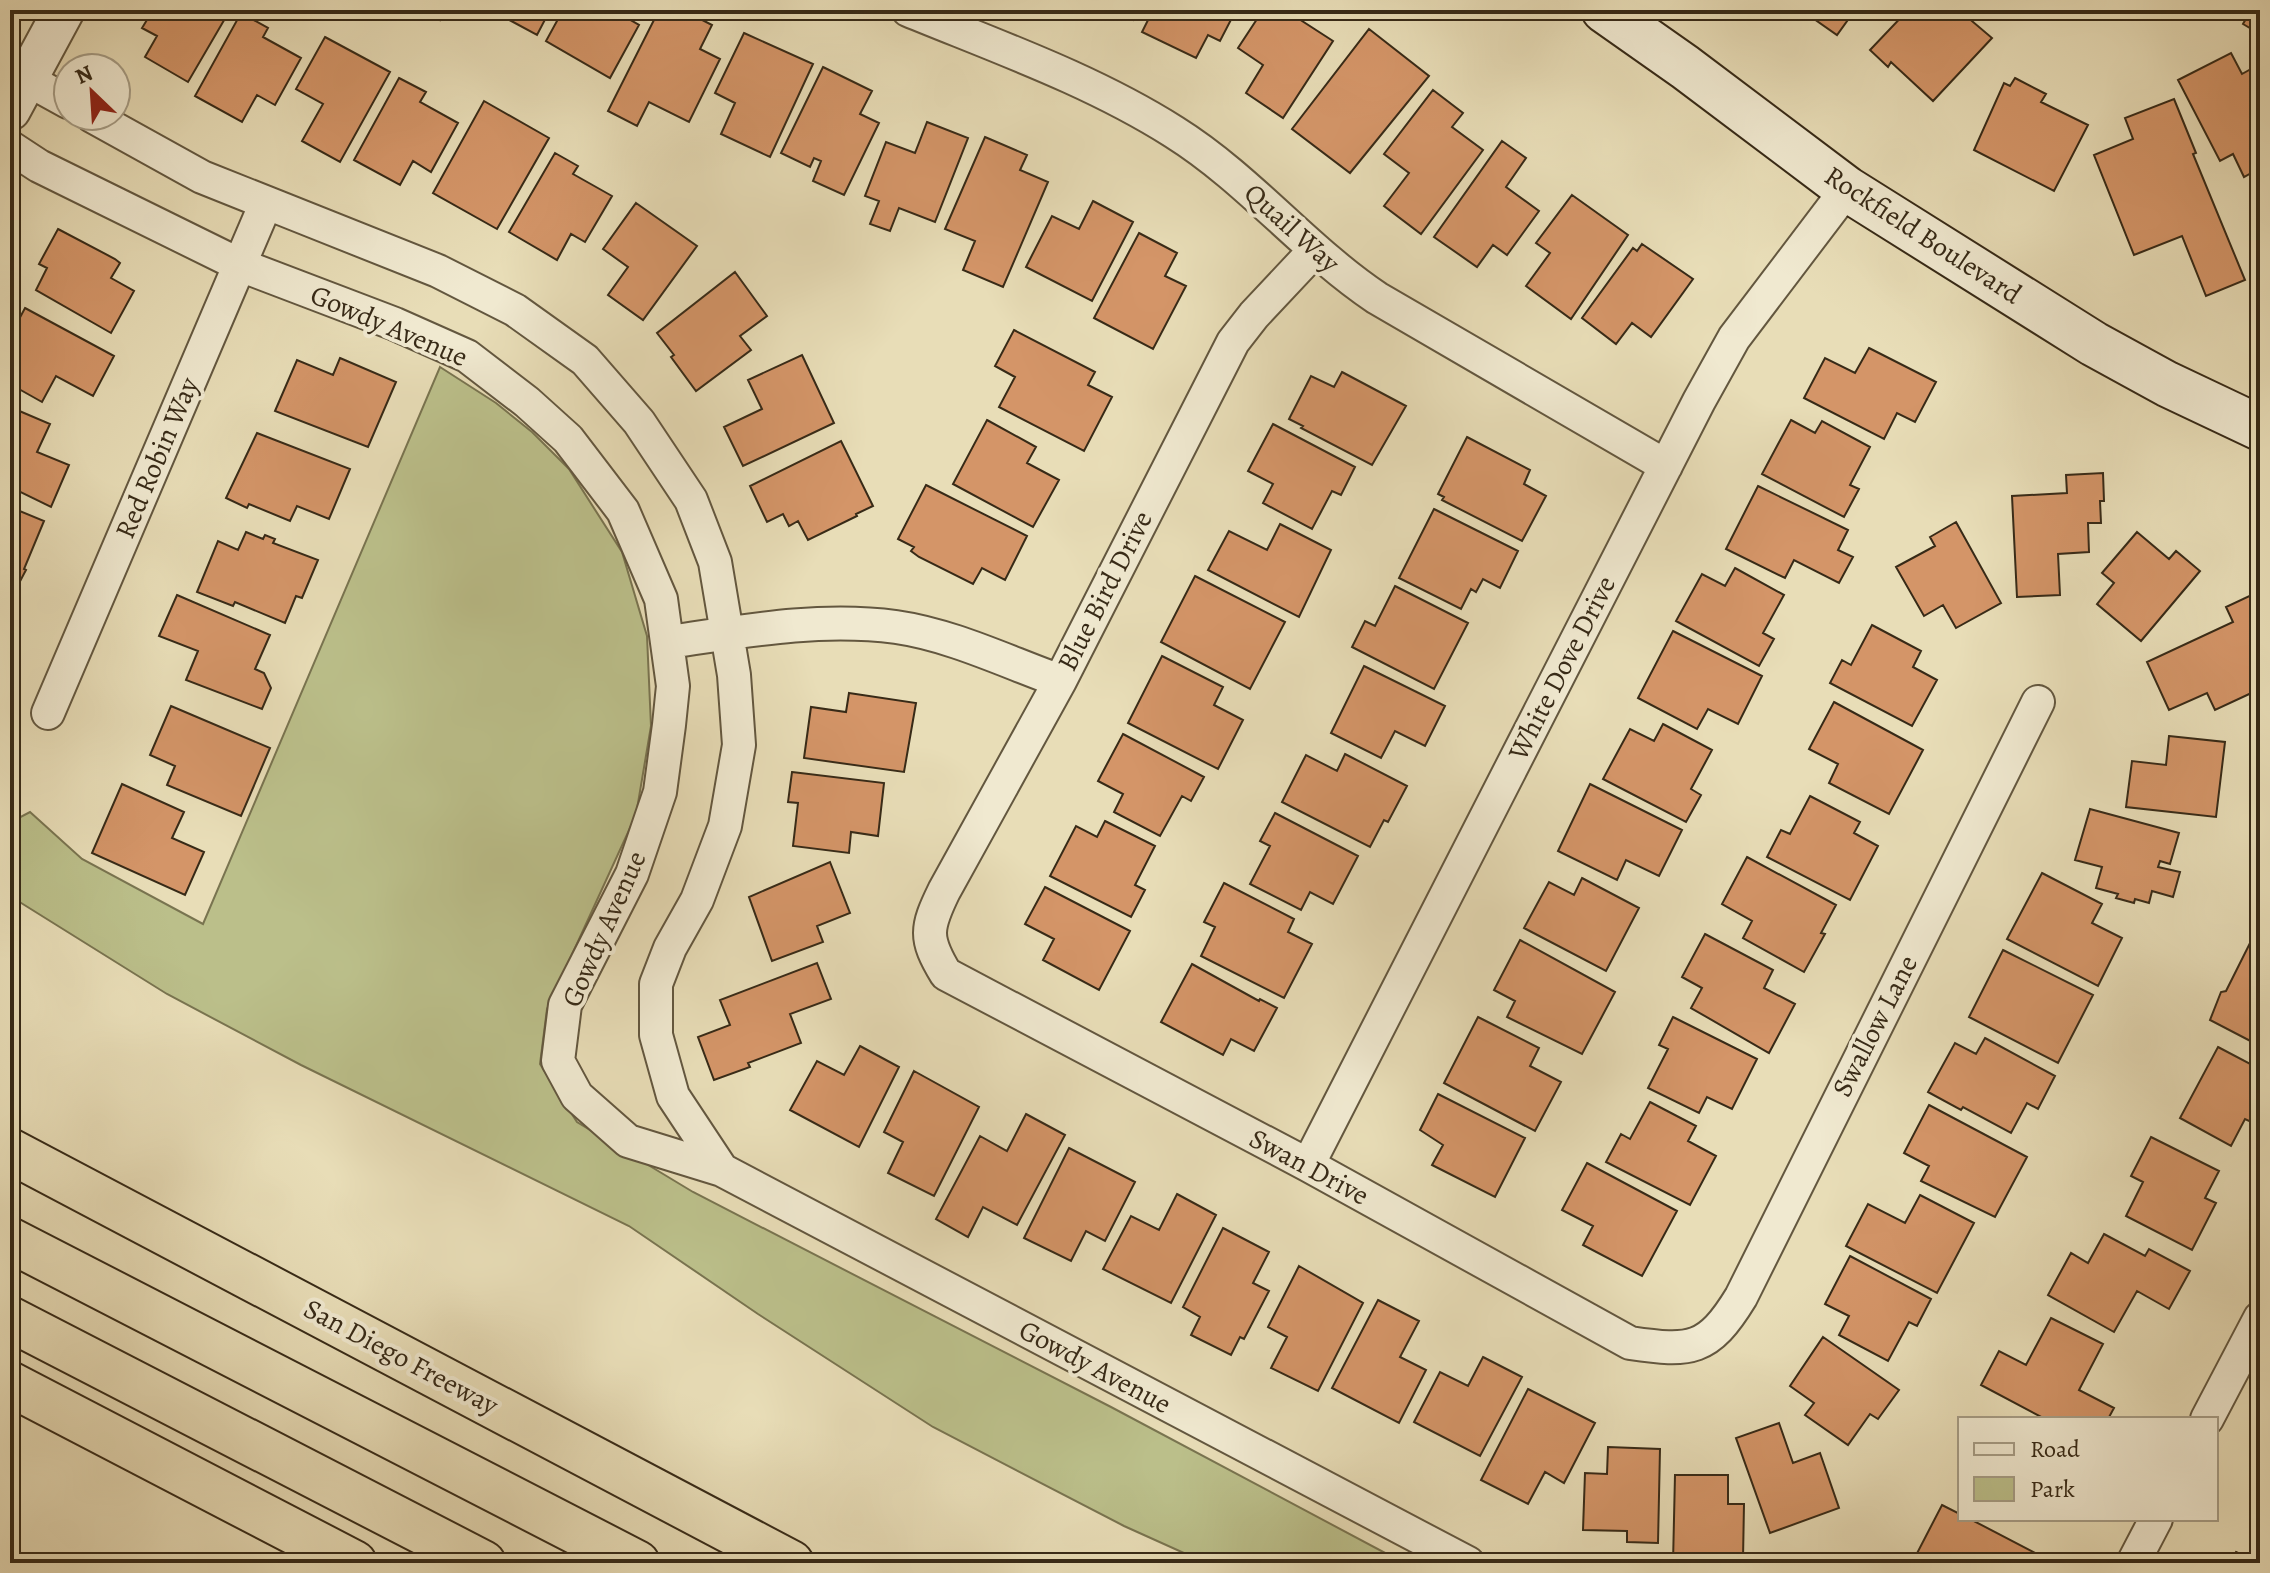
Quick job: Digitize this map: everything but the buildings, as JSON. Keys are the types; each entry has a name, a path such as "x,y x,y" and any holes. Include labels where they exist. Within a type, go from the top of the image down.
{"highway":[{"name":"San Diego Freeway","path":"10,1151 791,1563"},
{"path":"10,1240 637,1563"},
{"path":"10,1319 483,1563"},
{"path":"10,1384 354,1563"}],"main road":[{"name":"Rockfield Boulevard","path":"1604,10 1847,189 2094,344 2167,384 2260,428"}],"street":[{"path":"52,97 15,86 64,10"},
{"name":"Quail Way","path":"908,10 1087,84 1174,132 1245,184 1341,274 1666,466"},
{"name":"Gowdy Avenue","path":"121,132 202,177 438,271 515,310 585,360 639,422 691,500 715,562 734,675 739,745 725,826 697,900 670,948 656,984 656,1035 673,1096 722,1170"},
{"name":"Gowdy Avenue","path":"10,147 39,166 240,265 395,324 467,356 527,402 568,439 623,511 661,599 673,686 660,792 632,874 565,1005 558,1061 577,1096 628,1141 722,1170 1468,1563"},
{"name":"White Dove Drive","path":"1308,1165 1734,338 1847,189"},
{"name":"Red Robin Way","path":"48,713 266,203"},
{"name":"Blue Bird Drive","path":"932,951 929,921 1060,681 1233,342 1315,250"},
{"path":"669,642 810,623 897,627 934,636 1060,681"},
{"name":"Swallow Lane","path":"1702,1344 1725,1323 1741,1297 2038,702"},
{"name":"Swan Drive","path":"932,951 946,974 1308,1165 1630,1343 1667,1349 1702,1344"},
{"path":"2208,1417 2260,1318"},
{"path":"2133,1563 2155,1521"}],"green space":[{"path":"440,367 496,403 532,432 569,469 622,552 647,636 651,726 636,815 547,1009 540,1064 577,1122 693,1192 1111,1407 1404,1563 1206,1563 1124,1526 933,1427 629,1226 301,1065 167,994 10,896 10,819 15,820 30,812 82,859 203,924"}]}
